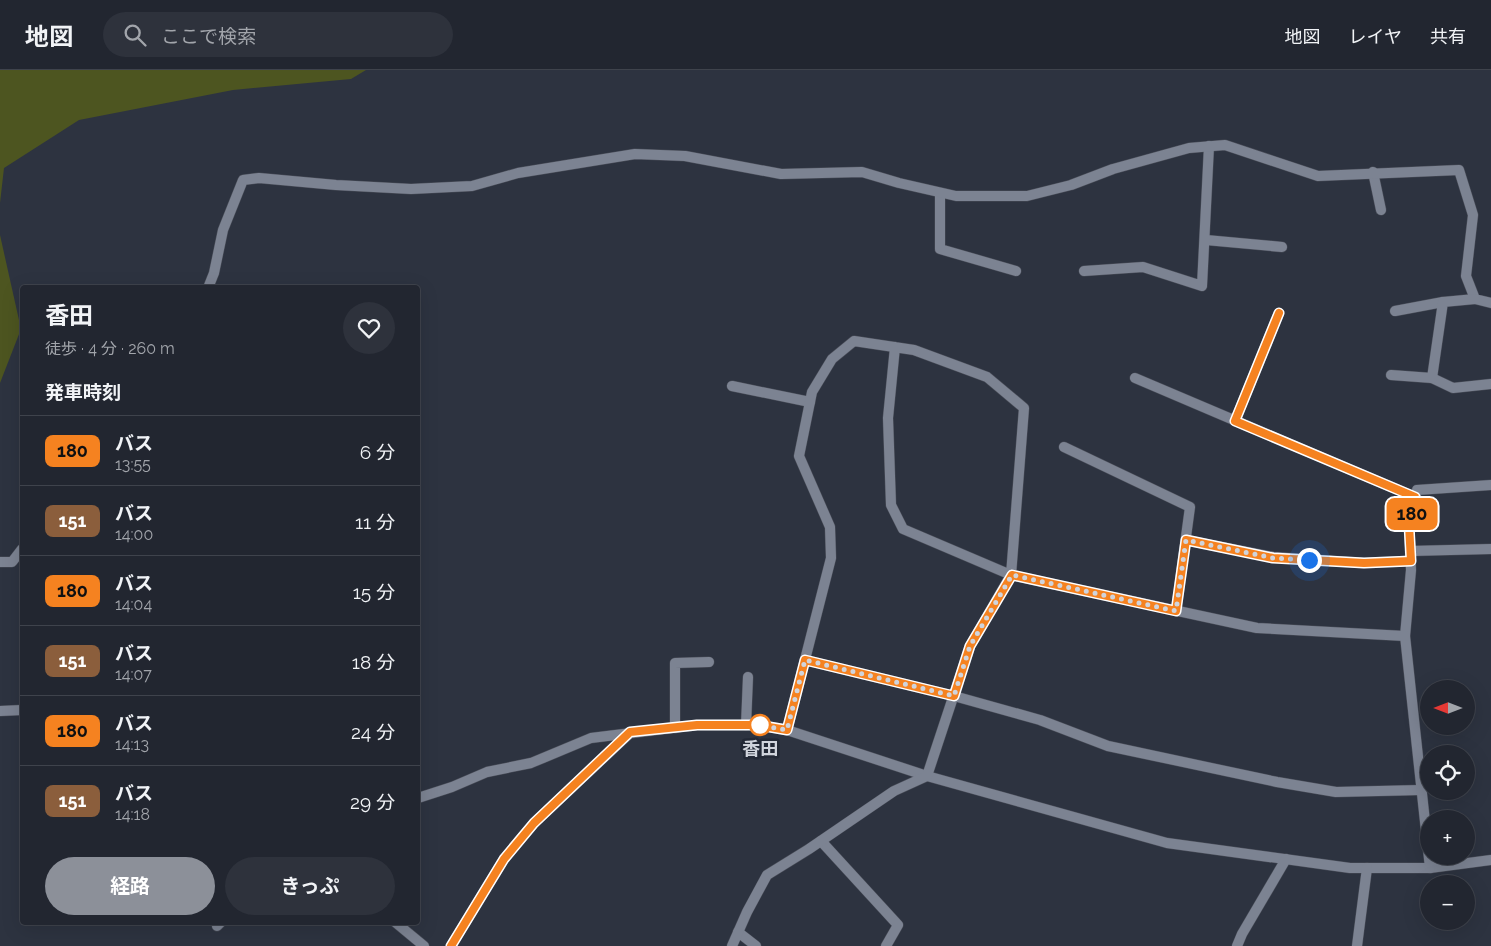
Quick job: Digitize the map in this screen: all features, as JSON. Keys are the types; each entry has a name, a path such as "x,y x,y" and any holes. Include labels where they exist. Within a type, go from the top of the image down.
{"street":[{"path":"209,285 214,273 223,230 243,180 259,178 411,189 472,186 518,173 635,154 685,156 781,174 862,172 899,183 956,196 1027,196 1071,185 1123,166 1189,148 1225,145 1318,176 1373,172 1459,170 1473,214 1466,276 1475,299"},
{"path":"1084,271 1143,267 1202,286 1206,240 1209,146"},
{"path":"1373,172 1381,210"},
{"path":"940,193 940,249 1016,271"},
{"path":"1206,240 1282,247"},
{"path":"1395,311 1443,302 1475,299 1491,303"},
{"path":"1432,378 1443,302"},
{"path":"1235,421 1279,313"},
{"path":"732,946 766,875 821,841 894,791 927,776 970,646 1012,575 1024,408 987,378 914,350 854,341 832,359 812,392 800,456 830,528 831,558 787,730"},
{"path":"895,348 888,418 891,505 902,529 1012,575 1176,611 1257,628 1405,636"},
{"path":"1391,375 1432,378 1453,388 1491,384"},
{"path":"1135,378 1415,497"},
{"path":"732,386 810,402"},
{"path":"1064,447 1190,507 1176,611"},
{"path":"1420,772 1405,636 1410,556 1409,525 1416,490 1491,485"},
{"path":"1186,540 1273,558 1364,563 1410,556 1491,549"},
{"path":"0,562 12,562 20,552"},
{"path":"805,660 954,696 1040,720 1108,746 1277,782 1336,792 1420,790"},
{"path":"675,728 674,663 709,662"},
{"path":"746,725 748,677"},
{"path":"0,711 20,710"},
{"path":"420,797 487,772 531,762 591,738 697,725 758,725 787,730 927,776 1167,843 1350,868 1430,868 1491,860"},
{"path":"451,946 504,859 534,823 630,732"},
{"path":"1423,800 1430,868"},
{"path":"821,841 898,925 886,946"},
{"path":"1237,946 1242,934 1286,859"},
{"path":"1357,946 1367,868"},
{"path":"399,925 424,946"},
{"path":"738,932 756,946"}],"green space":[{"path":"0,70 366,70 351,79 233,90 79,120 4,168 0,203"},
{"path":"0,235 20,332 0,383"}],"bus line":[{"name":"180","path":"451,946 504,859 534,823 630,732 697,725 758,725 787,730 805,660 954,696 970,646 1012,575 1176,611 1186,540 1273,558 1364,563 1411,561 1409,525 1415,497 1235,421 1279,313"}],"place":[{"name":"香田","path":"760,725"}],"route":[{"path":"760,725 758,725 787,730 805,660 954,696 970,646 1012,575 1176,611 1186,540 1273,558 1309,560"}]}
